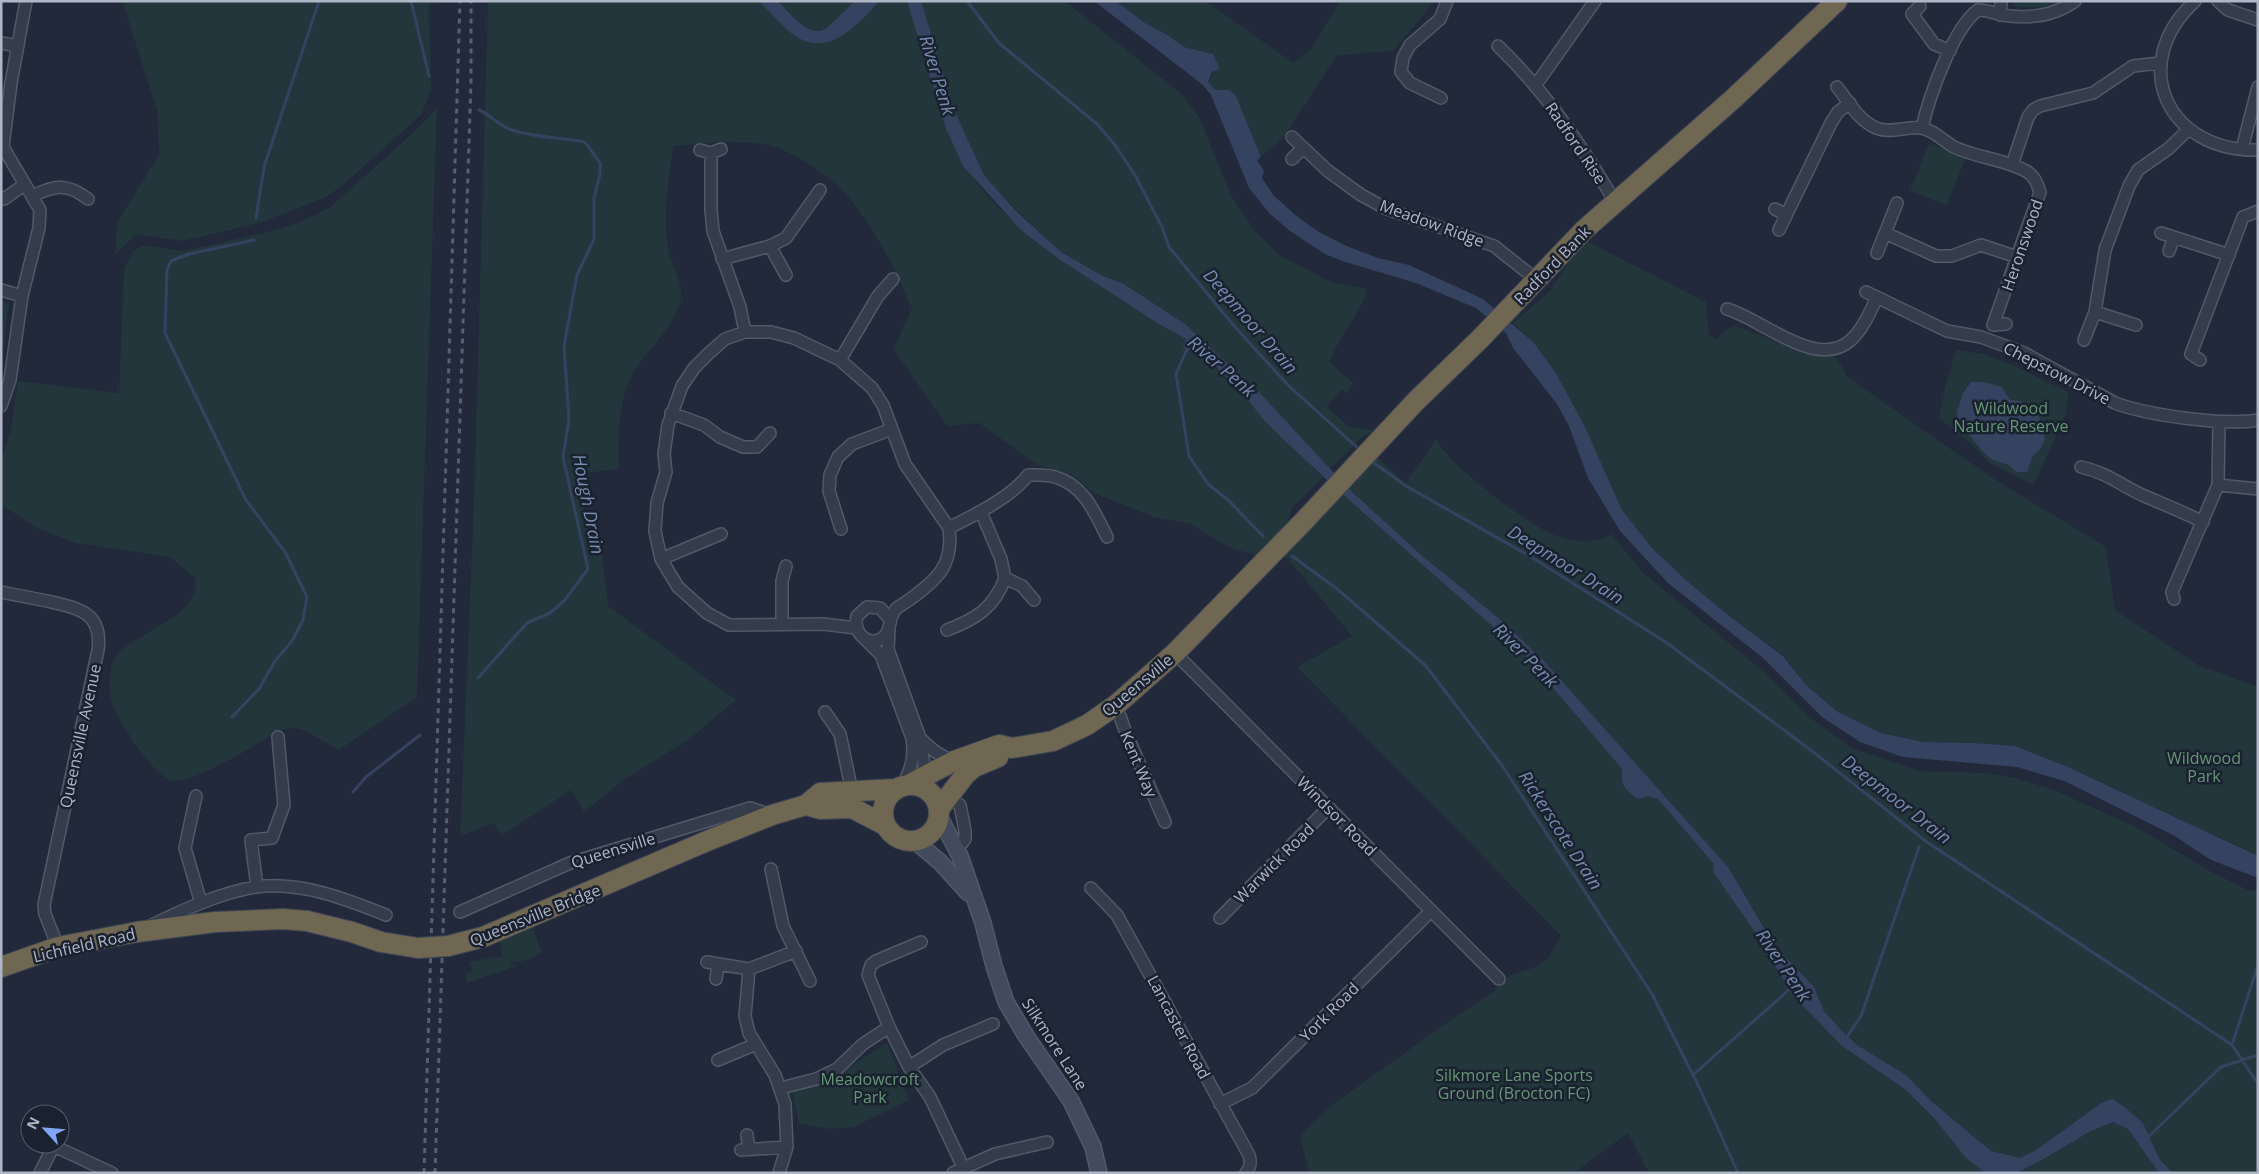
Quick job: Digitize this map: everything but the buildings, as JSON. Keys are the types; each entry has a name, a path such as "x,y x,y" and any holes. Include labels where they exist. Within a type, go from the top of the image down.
{"highway":[{"name":"Radford Bank","path":"1282,543 1433,384 1480,340 1584,230 1733,99 1837,1"},
{"name":"Queensville","path":"937,800 954,760 999,745 1012,748 1053,741 1087,725 1116,705 1175,653 1282,543"},
{"path":"806,805 820,809 852,808 885,824 896,837 915,841 932,833 937,800 974,767 999,757 1012,748"},
{"path":"885,824 884,806 887,799 902,786"},
{"path":"806,805 820,793 852,792 902,786 921,786 937,800"},
{"name":"Queensville Bridge","path":"168,929 215,922 283,919 307,921 352,932 381,942 418,948 462,944 508,927 772,815 806,805"},
{"name":"Lichfield Road","path":"1,967 58,947 137,932 168,929"}],"street":[{"path":"1,406 10,380 22,296 39,228 40,210 3,147 3,124 26,1"},
{"path":"1441,98 1410,82 1400,72 1403,58 1410,45 1440,19 1447,1"},
{"name":"Radford Rise","path":"1535,86 1595,1"},
{"path":"2000,14 2001,1"},
{"path":"1837,87 1863,119 1878,129 1892,131 1922,128 1927,104 1950,51 1970,16 1978,10 2022,17 2044,16 2064,10 2075,1"},
{"path":"2195,1 2184,11 2166,43 2160,63 2159,79 2162,93 2168,105 2189,129 2211,142 2242,149 2258,150"},
{"path":"2218,1 2228,10 2258,20"},
{"path":"1920,6 1912,14 1934,44 1950,51"},
{"path":"1,43 18,46"},
{"name":"Radford Rise","path":"1498,46 1535,86 1589,158 1615,202"},
{"path":"2012,165 2028,117 2033,110 2040,106 2093,93 2133,66 2160,63"},
{"path":"2242,149 2258,87"},
{"path":"1779,230 1830,123 1838,112 1850,103"},
{"name":"Heronswood","path":"1922,128 1932,131 1953,146 2028,172 2036,181 2040,192 1993,326 2006,324"},
{"path":"2084,340 2095,312 2105,250 2130,186 2138,170 2168,149 2189,129"},
{"name":"Meadow Ridge","path":"1292,137 1328,171 1361,195 1387,209 1494,246 1537,280"},
{"path":"1292,159 1303,148"},
{"path":"711,151 712,224 722,259 740,307 745,332"},
{"path":"1,198 4,199 26,184"},
{"path":"32,196 54,186 76,189 88,199"},
{"path":"722,259 770,246 786,238 821,188"},
{"path":"1877,253 1897,203"},
{"path":"1774,209 1786,215"},
{"path":"2200,360 2191,354 2228,255 2243,217 2258,211"},
{"path":"1885,233 1936,256 1952,256 1981,245 2017,257"},
{"path":"2161,233 2228,255"},
{"path":"2169,251 2174,237"},
{"path":"770,246 786,275"},
{"path":"840,360 878,296 893,279"},
{"path":"1,290 22,296"},
{"name":"Chepstow Drive","path":"1866,292 1947,331 1981,337 2024,353 2115,403 2130,409 2219,422 2241,423 2258,420"},
{"path":"1735,309 1774,332 1812,349 1836,349 1851,340 1865,321 1877,297"},
{"path":"2095,312 2136,325"},
{"path":"865,639 874,641 880,639 891,619 933,582 943,569 950,553 950,528 905,464 883,405 872,388 840,360 794,338 771,332 745,332 725,339 699,363 682,386 671,414 664,454 666,472 657,503 655,531 661,559 678,587 707,613 729,625 844,625 857,622 867,607 880,608 891,619"},
{"path":"1836,349 1844,358"},
{"path":"671,414 704,424 720,437 743,447 757,447 770,433"},
{"path":"2170,593 2218,485 2219,422"},
{"path":"841,529 829,491 830,475 838,457 852,444 892,429"},
{"path":"2096,470 2098,457"},
{"path":"2082,467 2096,470 2119,480 2141,494 2203,522"},
{"path":"950,528 981,512 1022,483 1028,475 1054,476 1071,484 1089,501 1107,537"},
{"path":"2218,485 2258,489"},
{"path":"947,630 970,621 983,611 999,596 1005,578 1001,559 981,512"},
{"path":"661,559 721,534"},
{"path":"782,624 782,581 786,566"},
{"path":"1005,578 1022,586 1034,600"},
{"name":"Queensville Avenue","path":"1,592 76,608 90,616 99,632 98,650 44,905 45,914 58,947"},
{"path":"891,619 888,649 920,738 937,800 954,802 960,805 963,814 965,839 962,843 954,842"},
{"path":"857,622 865,639 881,655 912,738 914,750 911,767 902,786"},
{"name":"Windsor Road","path":"1175,653 1499,980"},
{"name":"Kent Way","path":"1116,705 1126,734 1164,822"},
{"path":"825,712 840,734 852,792"},
{"path":"257,887 251,840 272,838 284,804 278,737"},
{"path":"920,738 932,750 943,757 954,760"},
{"path":"196,796 185,848 201,903"},
{"name":"Silkmore Lane","path":"937,800 976,904 1006,1002 1030,1043 1071,1101 1093,1148 1099,1173"},
{"name":"Queensville","path":"460,912 570,863 750,808 772,815"},
{"name":"Warwick Road","path":"1220,918 1328,808"},
{"name":"Silkmore Lane","path":"915,841 955,877 976,904"},
{"path":"770,869 783,926 796,951 804,976"},
{"path":"137,932 201,903 257,887 294,888 341,897 386,914"},
{"name":"Lancaster Road","path":"1091,888 1117,915 1249,1155 1250,1169 1246,1173"},
{"name":"York Road","path":"1220,1104 1252,1088 1430,911"},
{"path":"921,942 889,954 870,965 868,975 889,1027 909,1067 930,1097 963,1167"},
{"path":"716,979 712,963 749,969 796,951"},
{"path":"749,969 745,1016 750,1033 781,1088 785,1104 787,1147 779,1173"},
{"path":"909,1067 943,1045 993,1024"},
{"path":"781,1088 816,1079 837,1069 863,1044 889,1027"},
{"path":"718,1060 756,1044"},
{"path":"747,1135 745,1149 787,1147"},
{"path":"953,1173 995,1154 1047,1142"},
{"path":"40,1173 51,1152 56,1147 112,1173"}],"green space":[{"path":"122,1 439,1 439,4 429,4 431,91 421,115 342,186 324,198 259,223 182,241 137,234 115,255 117,223 159,155 157,110"},
{"path":"488,1 758,1 794,35 855,26 879,1 907,1 924,48 946,128 958,155 974,179 993,201 1037,241 1186,339 1189,351 1197,349 1323,477 1293,507 1285,527 1255,555 1228,547 1191,524 1154,517 1096,494 1072,475 1038,465 979,423 947,426 893,349 912,309 872,228 845,194 829,178 810,165 788,152 770,145 730,142 673,146 666,228 670,255 680,285 680,303 670,324 642,360 626,389 620,423 619,469 574,474 594,552 602,553 608,606 736,700 688,740 625,779 584,812 571,790 501,836 494,823 460,836 474,499"},
{"path":"778,1 855,1 833,23 819,30 812,29 799,22"},
{"path":"921,1 1065,1 1183,95 1200,119 1231,196 1255,231 1281,256 1331,282 1368,289 1360,308 1329,361 1354,384 1346,393 1342,389 1327,407 1348,426 1375,431 1362,437 1330,469 1260,393 1185,324 1124,284 1101,275 1061,252 1016,210 984,175 955,112"},
{"path":"1116,1 1206,1 1293,63 1312,48 1340,1 1435,1 1393,51 1337,55 1284,137 1261,157 1236,96 1232,91 1215,90 1208,82 1215,70 1213,54 1184,47 1166,34 1145,23"},
{"path":"2013,1 2057,1 2062,4 2038,8 2015,7"},
{"path":"437,106 417,697 339,750 316,737 292,728 272,735 237,756 198,775 176,781 169,780 158,772 145,757 117,715 111,699 111,668 115,658 135,640 185,608 193,596 196,579 170,557 76,543 41,530 1,505 1,462 11,429 18,381 119,393 124,269 133,251 141,246 150,246 183,251 264,233 300,222 329,208 404,141 429,117"},
{"path":"1929,143 1966,157 1947,205 1910,191"},
{"name":"Wildwood Park","path":"1588,242 1706,302 1709,335 1716,339 1733,325 1809,354 1836,357 1848,377 1930,435 1999,482 2106,547 2115,610 2198,665 2258,687 2258,856 2068,767 2015,746 1923,742 1881,733 1838,712 1806,685 1783,655 1732,618 1687,581 1652,548 1622,510 1585,427 1556,373 1534,343 1513,323 1550,291 1569,262"},
{"path":"1,302 9,304 1,365"},
{"name":"Wildwood Nature Reserve","path":"1956,350 1983,354 2010,364 2069,392 2066,414 2034,485 1991,464 1971,444 1939,418 1945,387"},
{"path":"1436,439 1444,450 1473,479 1510,508 1544,530 1557,536 1578,541 1599,540 1612,534 1642,572 1762,670 1812,719 1852,748 1920,771 1986,773 2016,778 2054,790 2134,826 2212,872 2248,890 2258,892 2258,1173 2173,1173 2160,1160 2143,1123 2101,1103 2036,1150 2020,1158 1991,1151 1931,1101 1906,1075 1857,1045 1824,1011 1814,987 1774,945 1728,867 1545,662 1501,620 1419,553 1347,487 1376,456 1406,483"},
{"name":"Silkmore Lane Sports Ground (Brocton FC)","path":"1341,493 1525,655 1622,769 1620,779 1648,796 1658,799 1713,863 1715,873 1761,941 1793,996 1842,1046 1906,1090 1934,1118 1965,1157 1985,1173 1649,1173 1628,1133 1574,1173 1309,1173 1300,1136 1331,1106 1439,1028 1493,992 1510,975 1536,967 1548,958 1561,936 1297,667 1352,636 1283,553"},
{"path":"533,926 541,952 527,960 511,961 510,964 515,965 514,967 467,983 465,974 472,971 469,962 502,956 499,938"},
{"name":"Meadowcroft Park","path":"887,1043 909,1100 854,1127 829,1129 799,1123 792,1091 835,1076"},
{"path":"2113,1122 2128,1129 2159,1173 1990,1173 2018,1172 2091,1131"}],"water":[{"path":"758,1 778,1 801,24 815,31 829,26 855,1 879,1 862,20 842,36 820,43 808,42 795,36"},
{"name":"River Penk","path":"907,1 921,1 955,112 984,175 1015,210 1061,252 1101,275 1124,284 1185,324 1260,393 1347,487 1419,553 1501,620 1545,662 1728,867 1774,945 1814,987 1824,1011 1857,1045 1906,1075 1931,1101 1991,1151 2020,1158 2036,1150 2101,1103 2112,1099 2143,1123 2160,1160 2173,1173 2159,1173 2128,1129 2113,1122 2091,1131 2018,1172 1985,1173 1965,1157 1934,1118 1906,1090 1842,1046 1793,996 1761,941 1714,873 1713,863 1658,799 1648,796 1638,799 1624,787 1621,774 1622,769 1525,655 1341,493 1284,440 1263,419 1244,395 1198,349 1189,351 1183,347 1186,339 1159,324 1059,259 1021,230 963,166 946,129"},
{"path":"1094,1 1116,1 1145,23 1166,34 1184,47 1213,54 1220,69 1212,72 1208,82 1215,90 1230,90 1236,96 1261,157 1257,160 1264,171 1262,178 1274,196 1298,217 1319,232 1344,245 1378,258 1409,265 1483,299 1534,343 1556,373 1585,427 1622,510 1652,548 1687,581 1783,656 1806,685 1838,712 1881,733 1923,742 2015,746 2068,767 2258,856 2258,878 2211,860 2173,835 2064,781 2017,767 1903,757 1860,742 1822,717 1763,658 1668,583 1620,531 1588,478 1569,426 1557,404 1513,348 1506,333 1476,308 1416,283 1342,261 1325,254 1290,231 1270,214 1249,188 1211,95 1203,85"},
{"path":"1971,382 1984,382 2002,387 2010,400 2021,401 2025,406 2034,411 2038,417 2045,439 2041,448 2033,456 2027,472 2016,472 2009,465 1993,460 1985,454 1958,422 1957,412 1963,393"}],"waterway":[{"path":"256,218 264,167 319,1"},
{"name":"Hough Drain","path":"411,1 429,76"},
{"name":"Deepmoor Drain","path":"967,1 999,43 1097,124 1115,145 1135,175 1162,227 1169,247 1235,327 1289,386 1360,450"},
{"name":"Hough Drain","path":"478,678 527,623 550,613 564,601 588,569 563,457 569,419 564,346 577,275 594,239 594,198 600,174 600,163 585,142 520,132 503,126 479,110"},
{"path":"232,717 259,689 275,661 292,641 303,620 307,597 285,552 246,500 165,333 167,270 171,261 189,254 254,240"},
{"name":"Rickerscote Drain","path":"1188,347 1176,374 1189,456 1208,484 1228,500 1263,536"},
{"name":"Deepmoor Drain","path":"1370,460 1406,486 1533,558 1667,643 1812,751 1927,842 2232,1045 2258,1084"},
{"name":"Rickerscote Drain","path":"1292,556 1336,588 1425,665 1501,764 1652,994 1700,1089 1738,1173"},
{"name":"Hough Drain","path":"353,792 366,777 420,735"},
{"path":"1845,1040 1861,1016 1919,847"},
{"path":"2232,1045 2258,965"},
{"name":"River Penk","path":"1693,1075 1791,988"},
{"path":"2147,1138 2221,1067 2258,1055"}],"railway":[{"path":"424,1173 460,1"},
{"path":"435,1173 471,82 471,1"}]}
